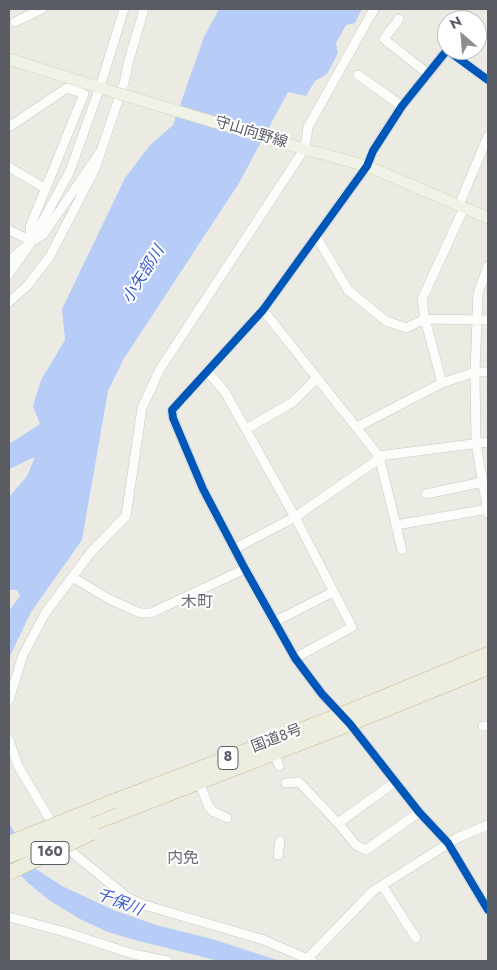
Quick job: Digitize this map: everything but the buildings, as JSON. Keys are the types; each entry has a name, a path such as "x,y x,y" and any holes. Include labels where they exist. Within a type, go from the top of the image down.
{"highway":[{"name":"国道8号","path":"150,802 199,782 277,760 346,719 488,654"},
{"name":"国道8号","path":"9,844 114,801 488,668"},
{"name":"160","path":"9,873 90,829 150,802"},
{"name":"160","path":"9,836 41,823 77,816"},
{"path":"9,856 90,829"}],"main road":[{"name":"守山向野線","path":"9,59 367,166 488,218"}],"street":[{"path":"15,22 42,9"},
{"path":"9,274 32,241 70,170 102,88 124,9"},
{"path":"9,302 28,285 50,256 95,168 124,83 133,43 144,9"},
{"path":"9,700 23,655 46,612 91,552 126,516 142,408 160,368 301,147 308,127 374,9"},
{"path":"398,19 384,39 427,73"},
{"path":"488,80 447,50 402,106 373,152 367,166 263,310 172,410 173,418 203,489 244,569 295,658 322,694 346,719 419,812 448,843 488,910"},
{"path":"358,75 402,106"},
{"path":"9,127 67,88 84,94 30,227 32,241"},
{"path":"442,383 425,319 422,299 462,206 488,136"},
{"path":"9,261 32,241 43,235 101,151"},
{"path":"9,167 46,189"},
{"path":"9,230 32,241"},
{"path":"316,236 348,290 386,321 406,328 425,319 488,320"},
{"path":"396,525 488,510 476,443 475,372 478,297 488,266"},
{"path":"478,297 488,298"},
{"path":"263,310 379,456 402,550"},
{"path":"207,371 225,392 246,429 295,517 352,627 295,658"},
{"path":"357,427 442,383 475,372 488,372"},
{"path":"246,429 293,402 317,378"},
{"path":"234,549 295,517 373,464 379,456 488,442"},
{"path":"426,494 483,482"},
{"path":"72,576 109,599 140,613 151,613 244,569"},
{"path":"274,622 333,592"},
{"path":"9,740 18,766 39,804 74,854 127,897 159,910 200,920 264,940 308,960 355,905 382,885 448,843 488,825"},
{"path":"199,782 209,807 214,812 227,818"},
{"path":"286,783 300,782 356,845 366,850 419,812"},
{"path":"338,823 346,815 395,782"},
{"path":"278,855 280,841"},
{"path":"382,885 416,938"},
{"path":"9,917 65,932 133,954 168,961"}],"water":[{"name":"小矢部川","path":"219,9 362,9 355,23 346,25 336,43 338,53 327,74 315,81 306,96 288,92 239,183 123,360 108,391 82,540 31,612 9,658 9,611 20,596 17,590 9,590 9,497 27,476 35,457 9,469 9,444 40,424 33,406 41,380 65,340 62,309 125,178 150,145 173,125 204,37"},
{"path":"9,823 31,859 38,866 36,869 62,886 116,911 156,925 212,939 280,961 219,961 108,932 80,919 49,900 27,882 10,864"}],"cycle path":[{"path":"488,80 447,50 402,106 373,151 367,166 263,310 172,410 173,418 203,489 295,658 322,694 350,724 419,812 448,843 488,910"}],"district":[{"name":"木町","path":"197,603"},
{"name":"内免","path":"183,859"}],"water label":[{"name":"千保川","path":"119,903"}]}
